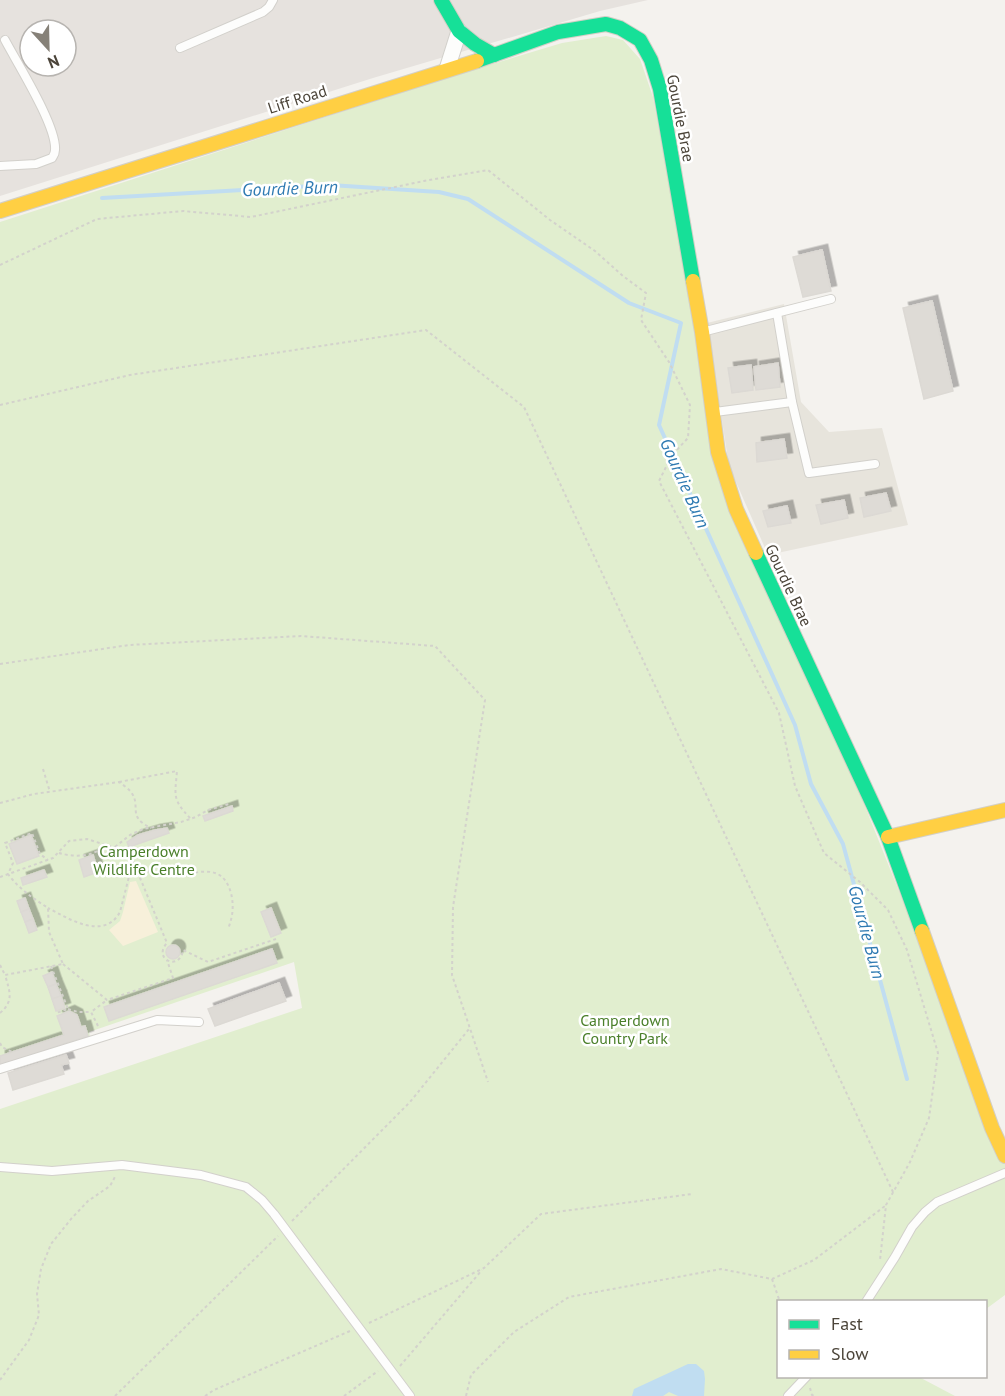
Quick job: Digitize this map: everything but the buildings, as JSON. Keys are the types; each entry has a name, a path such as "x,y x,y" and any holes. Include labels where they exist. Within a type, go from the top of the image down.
{"street":[{"path":"441,0 459,31 494,55"},
{"name":"Liff Road","path":"0,211 494,55 558,32 606,24"},
{"name":"Gourdie Brae","path":"606,24 620,28 640,40 651,60 660,89 702,332 718,452 736,509 888,837 992,1128 1005,1156"},
{"path":"447,69 459,31"},
{"path":"888,837 1005,810"}],"lane":[{"path":"180,48 263,12 273,0"},
{"path":"0,166 40,163 52,158 56,149 43,111 5,40"},
{"path":"702,332 831,299"},
{"path":"777,313 792,402 809,473 875,464"},
{"path":"714,412 792,402"},
{"path":"0,1069 157,1020 199,1022"},
{"path":"0,1167 52,1171 122,1165 201,1175 246,1187 262,1200 285,1228 410,1396"},
{"path":"867,1300 896,1257 912,1227 925,1212 937,1202 1005,1173"},
{"path":"788,1396 806,1378"}],"path":[{"path":"0,266 97,219 183,211 251,217 488,170 549,220 595,251 645,293 641,320 669,362 690,405 688,438 672,455 659,481 779,713 795,786 824,853 860,882 888,910 907,950 938,1053 929,1118 910,1162 886,1205 814,1260 772,1279 721,1269 569,1297 514,1332 471,1375 466,1396"},
{"path":"0,405 130,375 426,330 524,407 893,1193"},
{"path":"0,664 129,645 301,636 435,646 485,700 453,908 452,975 488,1082"},
{"path":"43,769 51,792"},
{"path":"0,802 177,771 176,799 190,819"},
{"path":"119,782 131,793 135,814 141,823 151,828"},
{"path":"113,848 143,830 181,822 229,804"},
{"path":"8,874 13,863 5,843 32,833 40,854 48,860"},
{"path":"0,877 53,858 69,841 87,839 125,851 133,861 167,943 162,951 173,978 106,1000 91,1012 68,1009 56,1013"},
{"path":"58,853 76,857 95,852 104,845"},
{"path":"8,874 15,884 48,908 70,920 92,926 102,926 110,924 120,912 133,861"},
{"path":"136,868 168,875 207,871 220,874 227,884 233,905 232,920 228,929"},
{"path":"48,908 49,932 63,964 106,1000"},
{"path":"166,960 177,961 182,957 183,950 208,962 276,939"},
{"path":"5,975 63,964"},
{"path":"0,965 10,996 9,1003 0,1013"},
{"path":"51,966 68,1009"},
{"path":"91,1012 99,1028"},
{"path":"116,1396 410,1102 470,1028"},
{"path":"0,1043 2,1047 12,1052"},
{"path":"0,1380 29,1340 39,1315 37,1293 41,1269 51,1244 88,1200 110,1186 122,1165"},
{"path":"344,1396 386,1365 401,1366 484,1268 541,1214 692,1194"},
{"path":"879,1262 886,1205"},
{"path":"205,1396 214,1390 359,1328 484,1268"},
{"path":"772,1279 779,1300"}],"shaded area":[{"path":"0,0 648,0 600,11 373,78 0,196"},
{"path":"784,304 801,402 829,432 882,428 908,525 768,555 729,466 707,323"}],"green space":[{"name":"Camperdown Country Park","path":"606,36 623,40 640,59 653,97 718,452 818,689 1005,1156 1005,1295 987,1308 987,1300 777,1300 777,1378 921,1378 955,1396 0,1396 0,1109 302,1008 294,962 89,1032 90,1037 0,1067 0,222 562,43"}],"sand":[{"path":"136,881 158,932 123,946 109,930 120,921 130,882"}],"water":[{"path":"688,1364 696,1364 704,1371 704,1396 678,1396 669,1392 663,1396 632,1396 634,1389"}],"waterway":[{"name":"Gourdie Burn","path":"102,198 330,185 439,192 468,199 629,303 681,323 659,425 795,725 811,784 843,844 907,1079"}],"traffic: fast":[{"path":"441,0 459,31 494,55"},
{"path":"477,61 558,32 606,24 620,28 640,40 651,60 660,89 693,281"},
{"path":"756,553 888,837 922,931"}],"traffic: slow":[{"path":"0,211 477,61"},
{"path":"693,281 718,452 736,509 756,553"},
{"path":"888,837 1005,810"},
{"path":"922,931 992,1128 1005,1156"}],"park label":[{"name":"Camperdown Wildlife Centre","path":"144,860"}]}
